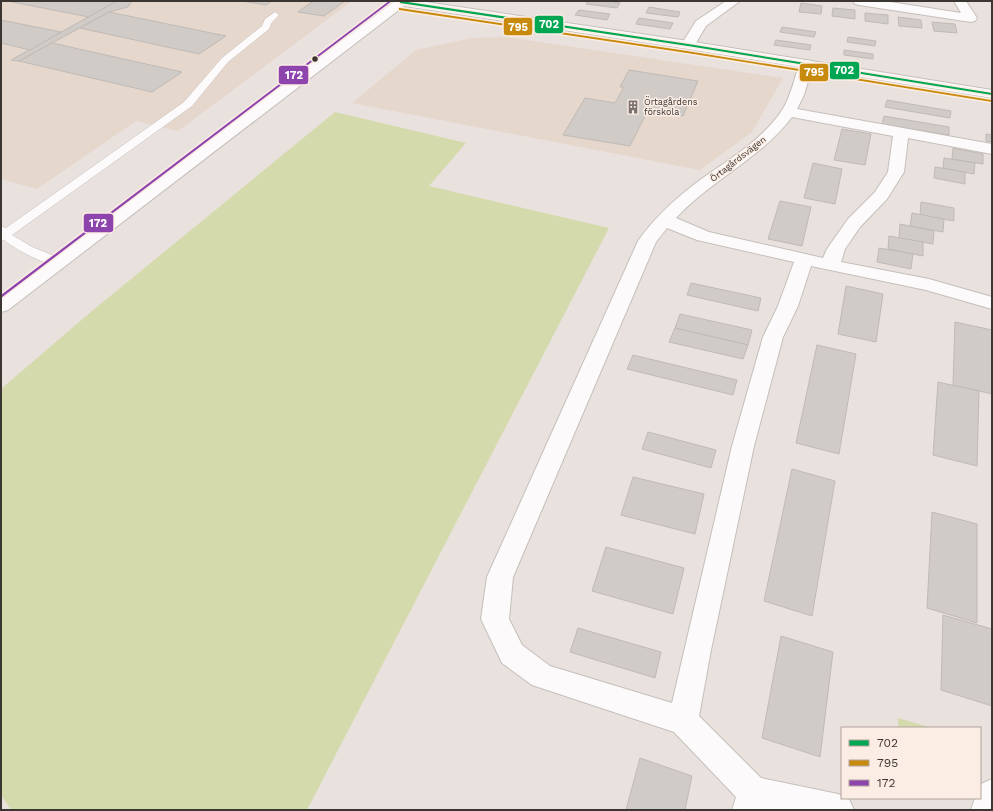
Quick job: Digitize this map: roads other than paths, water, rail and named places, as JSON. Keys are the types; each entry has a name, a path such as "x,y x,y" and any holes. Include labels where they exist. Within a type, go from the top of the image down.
{"street":[{"path":"688,45 701,24 734,1"},
{"path":"859,1 971,18 960,1"},
{"path":"1,306 402,2 688,45 992,94"},
{"name":"Örtagårdsvägen","path":"683,721 542,676 512,654 495,619 500,577 604,342 626,286 647,241 664,220 688,198 764,140 788,112 796,98 806,64"},
{"path":"788,112 992,149"},
{"path":"830,265 836,249 854,223 881,195 896,172 901,133"},
{"path":"664,220 703,236 830,265 929,285 992,303"},
{"path":"804,259 788,306 773,337 743,446 683,721 751,801 838,810"},
{"path":"987,810 992,795"}],"lane":[{"path":"58,262 21,246 2,234 188,104 225,60 266,27 268,21 275,15"}],"place":[{"name":"Örtagårdens förskola","path":"633,107"}]}
